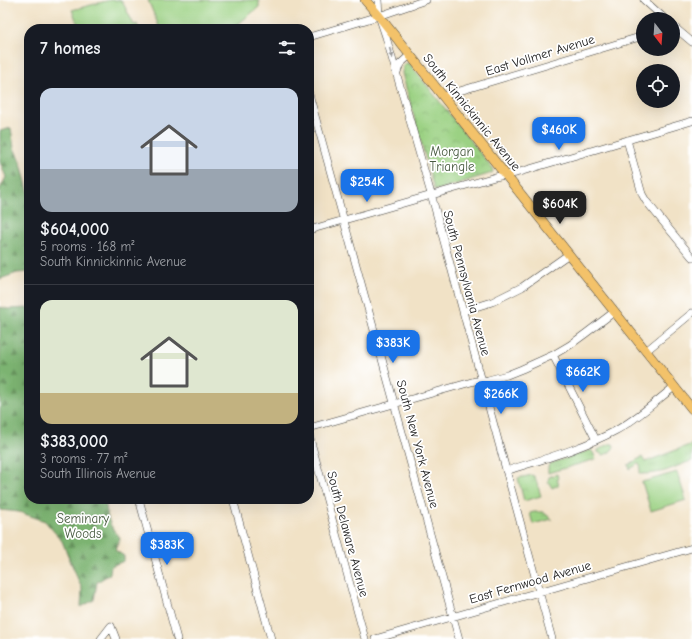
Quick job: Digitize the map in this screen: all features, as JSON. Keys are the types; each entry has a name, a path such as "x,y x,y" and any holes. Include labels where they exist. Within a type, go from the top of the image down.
{"main road":[{"name":"South Kinnickinnic Avenue","path":"365,0 692,409"}],"street":[{"name":"South Pennsylvania Avenue","path":"378,0 379,16 431,195 552,639"},
{"path":"314,36 426,0"},
{"path":"644,0 657,12"},
{"path":"680,32 692,42"},
{"name":"East Vollmer Avenue","path":"443,96 636,38"},
{"path":"396,72 400,64 410,55"},
{"name":"South New York Avenue","path":"314,112 459,639"},
{"path":"314,229 495,176 516,173 692,121"},
{"path":"626,140 642,194 692,258"},
{"path":"463,311 492,302 522,287 569,254"},
{"path":"314,427 467,383 507,375 553,355 570,345 614,312"},
{"path":"646,350 692,313"},
{"path":"553,355 596,440"},
{"path":"506,471 596,440 615,431 636,417 674,387"},
{"name":"South Delaware Avenue","path":"314,453 365,639"},
{"path":"140,504 177,639"},
{"path":"233,504 271,639"},
{"name":"East Fernwood Avenue","path":"375,639 692,548"},
{"path":"101,639 111,626 116,639"}],"green space":[{"path":"110,0 119,0 122,1 134,24 78,24 72,10"},
{"path":"148,0 259,1 259,7 238,24 158,24"},
{"name":"Morgan Triangle","path":"406,63 410,64 492,168 492,173 437,190 434,189 402,73 403,66"},
{"path":"11,128 14,148 21,163 24,175 24,272 17,273 0,279 0,189 6,177 0,162 0,131"},
{"name":"Seminary Woods","path":"0,307 8,309 24,308 24,504 105,504 109,520 113,529 120,538 115,550 124,556 124,561 111,566 110,574 97,582 94,600 81,607 82,589 62,541 45,521 19,512 0,510"},
{"path":"609,444 613,444 614,446 610,452 603,455 598,452 598,450"},
{"path":"692,444 692,461 665,471 640,474 641,468 639,464 630,469 628,465 642,457 645,462"},
{"path":"591,450 596,459 548,473 549,464"},
{"path":"677,472 686,500 651,511 642,482"},
{"path":"557,474 559,485 552,488 548,481 549,477"},
{"path":"532,475 535,477 541,496 524,501 518,478"},
{"path":"543,512 552,519 533,524 530,513"}]}
